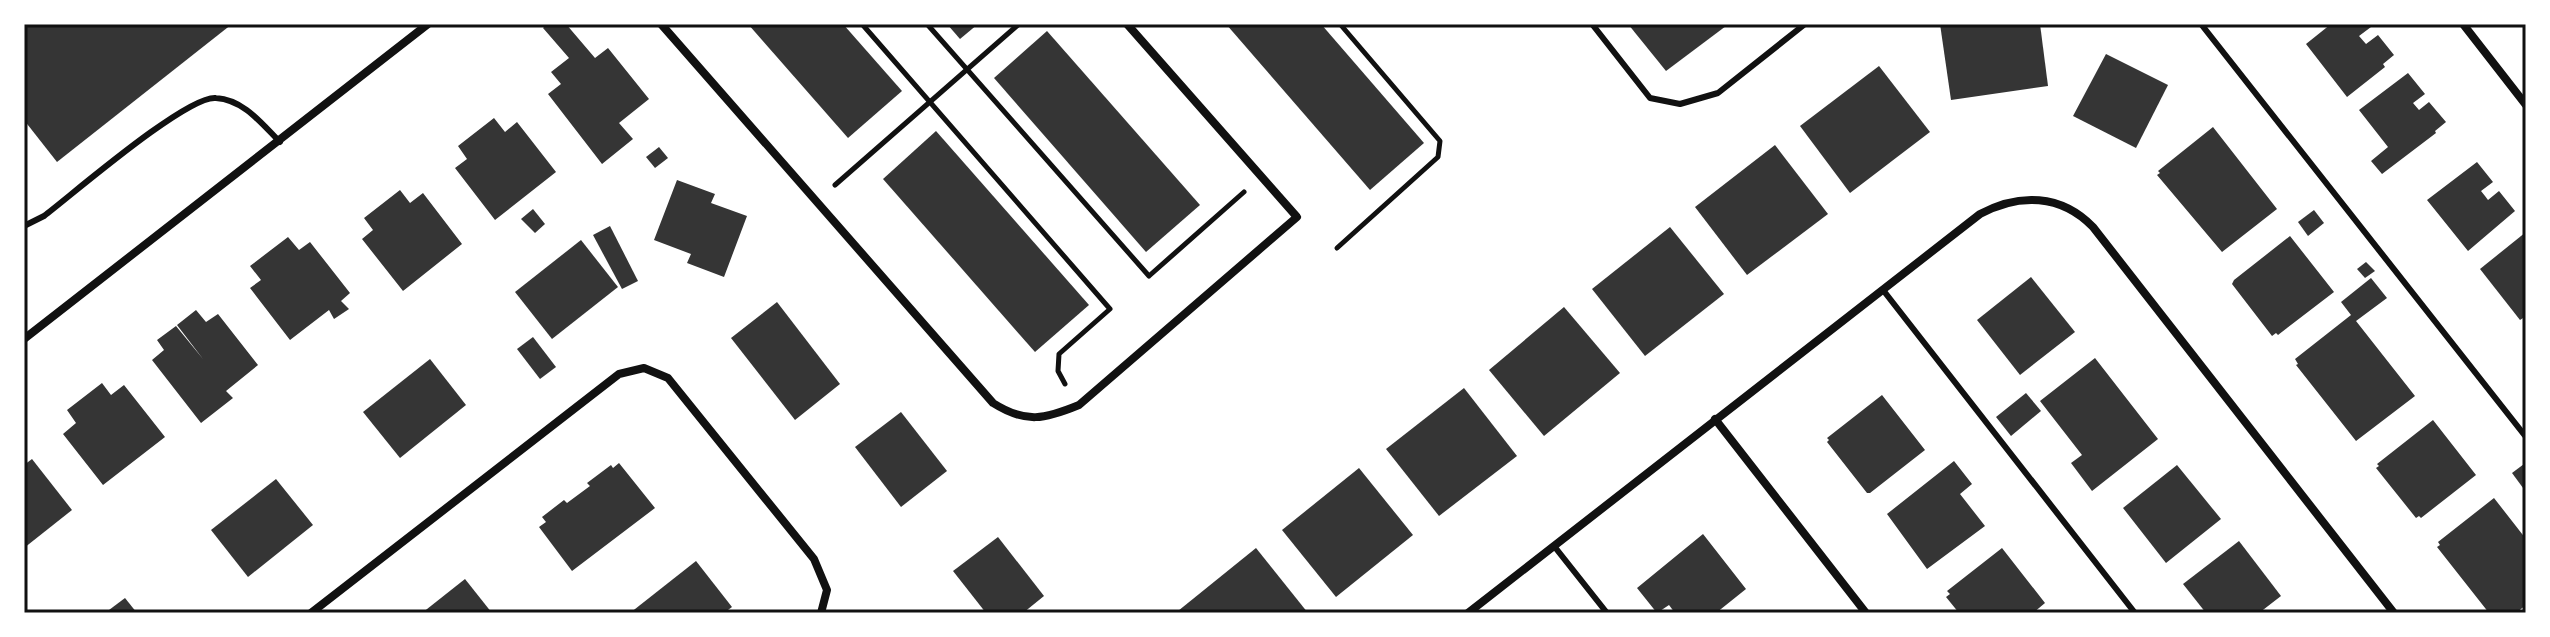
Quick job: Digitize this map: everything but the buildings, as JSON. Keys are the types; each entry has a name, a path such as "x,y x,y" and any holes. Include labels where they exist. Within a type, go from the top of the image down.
{"street":[{"path":"24,339 428,24"},
{"path":"661,24 993,403 1011,415 1046,418 1079,405 1297,217 1127,24"},
{"path":"2463,24 2526,105"},
{"path":"1468,613 1980,214 2003,203 2041,199 2073,210 2093,227 2394,613"},
{"path":"311,613 619,374 644,368 668,378 814,559 827,590 821,613"},
{"path":"1715,419 1866,613"}],"lane":[{"path":"1592,24 1650,98 1680,104 1718,93 1805,24"},
{"path":"2201,24 2526,437"},
{"path":"24,226 44,216 181,111 213,97 242,105 280,142"},
{"path":"1883,290 2135,613"},
{"path":"1554,546 1607,613"}],"path":[{"path":"862,24 1110,309 1059,354 1058,371 1065,385"},
{"path":"927,24 1149,276 1262,177"},
{"path":"816,201 1019,24"},
{"path":"1337,248 1438,157 1440,141 1340,24"}]}
